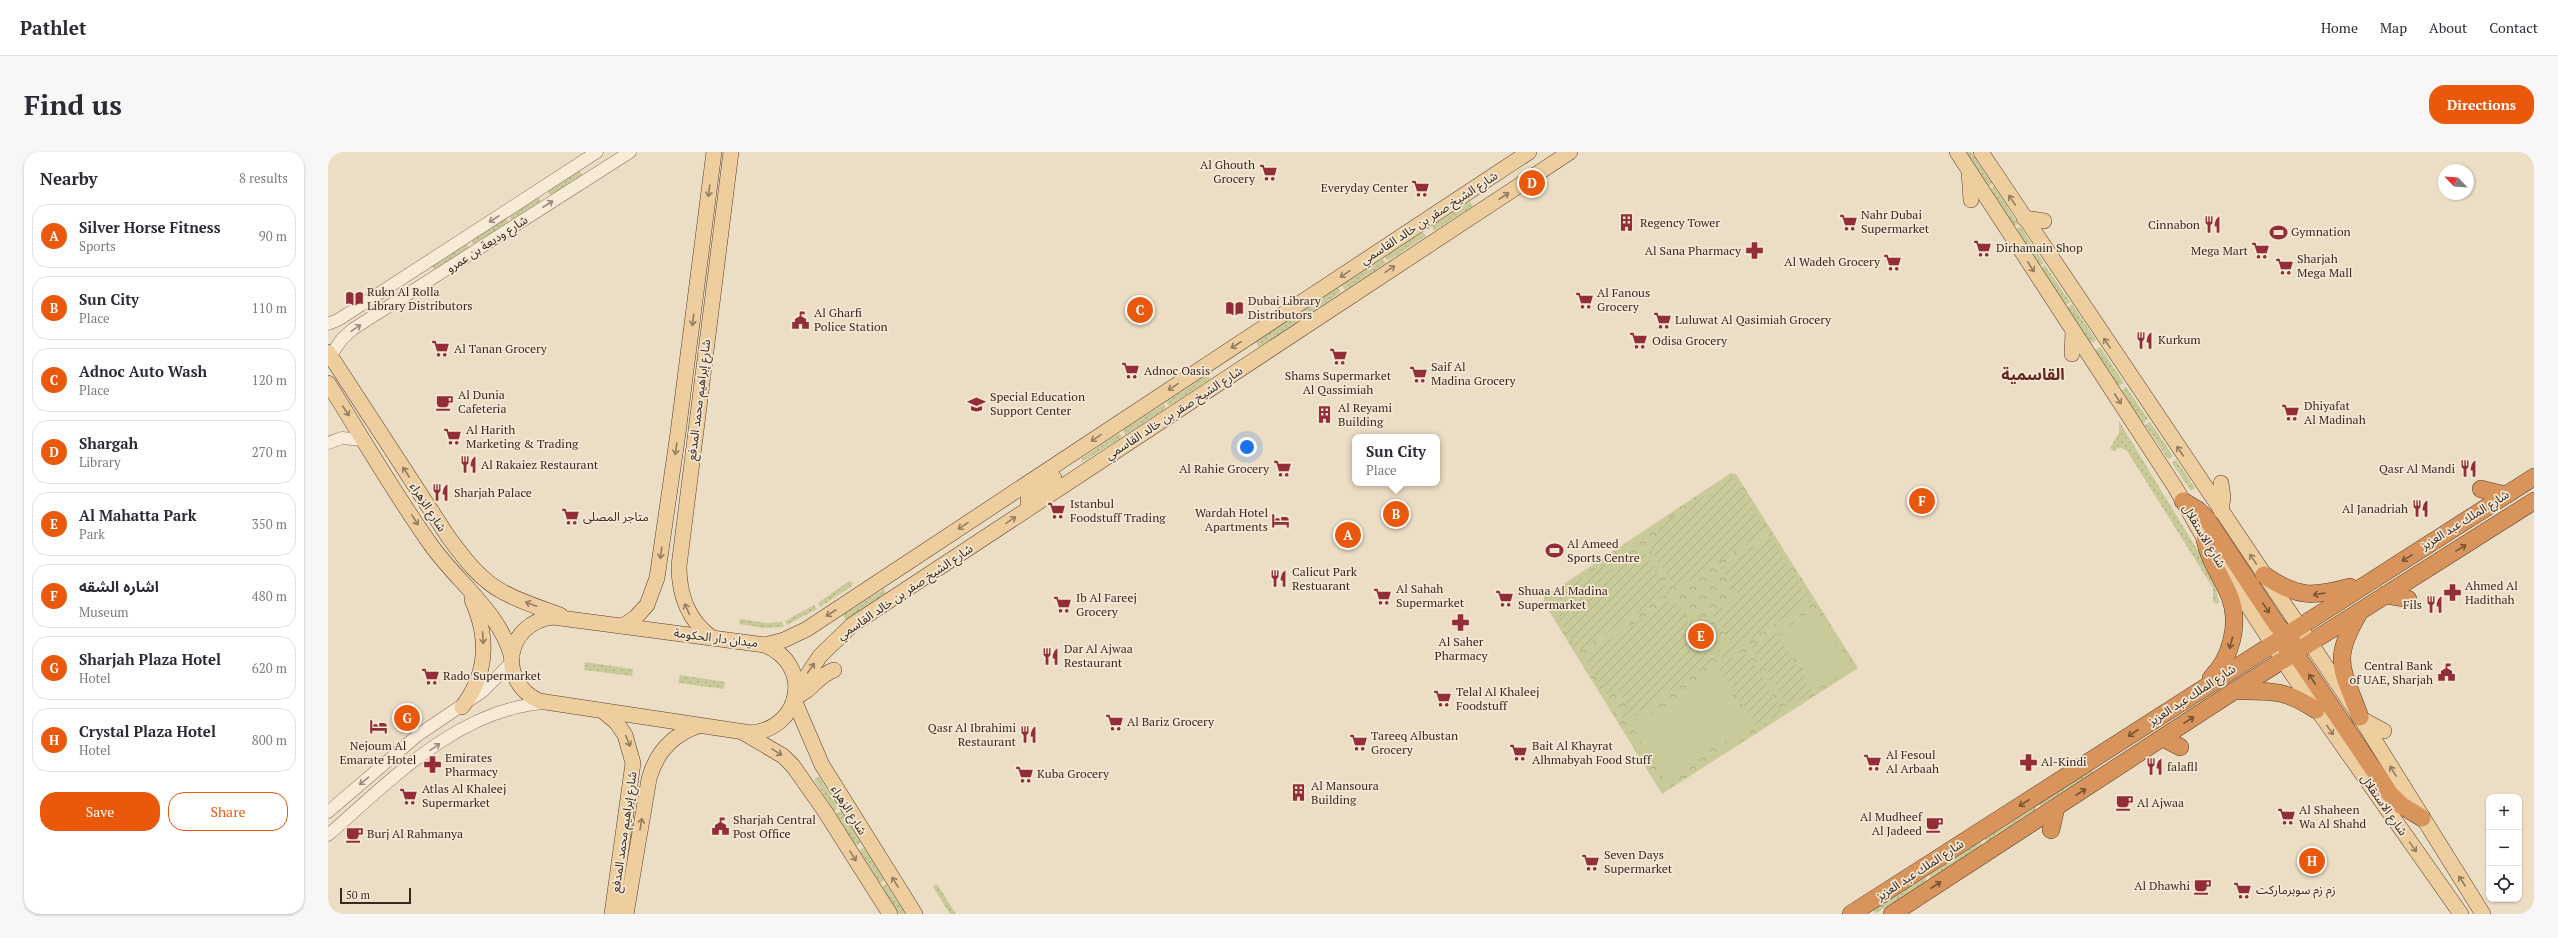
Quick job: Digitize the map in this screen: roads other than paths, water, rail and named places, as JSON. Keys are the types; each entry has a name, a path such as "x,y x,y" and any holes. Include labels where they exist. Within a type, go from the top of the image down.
{"highway":[{"name":"شارع الملك عبد العزيز","path":"1851,909 2534,477"},
{"path":"2481,489 2505,495"},
{"path":"2183,501 2198,510 2206,519 2284,635 2297,643 2310,644"},
{"name":"شارع الملك عبد العزيز","path":"1892,914 1914,906 2056,808 2234,691 2534,501"},
{"path":"2199,690 2214,674 2226,656 2233,635 2234,621 2231,600 2210,558 2205,540"},
{"path":"2264,575 2292,591 2312,596 2370,581"},
{"path":"2385,595 2408,599"},
{"path":"2359,612 2343,642 2340,660 2360,717"},
{"path":"2284,635 2284,646 2289,657 2390,794 2404,808 2422,818"},
{"path":"2234,691 2278,691 2296,697 2316,710"},
{"path":"2163,738 2180,747"},
{"path":"2051,830 2056,808"}],"main road":[{"name":"شارع إبراهيم محمد المدفع","path":"623,626 642,612 652,596 658,578 714,152"},
{"name":"شارع إبراهيم محمد المدفع","path":"712,638 690,616 681,591 679,574 714,278 731,152"},
{"name":"شارع الشيخ صقر بن خالد القاسمي","path":"765,645 784,640 807,629 1529,152"},
{"path":"1541,172 1543,163 1553,152"},
{"name":"شارع الشيخ صقر بن خالد القاسمي","path":"795,697 820,656 852,625 1570,152"},
{"name":"شارع الاستقلال","path":"1957,152 2183,501 2205,540 2284,635"},
{"path":"1984,155 2081,305 2264,575 2284,635"},
{"path":"1968,170 1971,200"},
{"path":"2024,218 2044,221"},
{"path":"706,220 709,233 706,277 711,281 714,278"},
{"path":"2081,305 2088,291"},
{"path":"2072,354 2073,331"},
{"name":"شارع الزهراء","path":"330,359 448,538 469,563 487,581 502,592 567,618"},
{"name":"شارع الزهراء","path":"328,383 420,530 466,588 500,627 512,660"},
{"path":"1030,507 1028,501 1029,495 1066,469 1077,450"},
{"path":"2221,483 2223,497 2221,511"},
{"path":"462,707 477,680 484,650 482,626 466,588"},
{"name":"ميدان دار الحكومة","path":"512,660 514,644 527,627 546,618 567,618 765,645 778,652 788,663 794,677 795,697"},
{"name":"شارع الاستقلال","path":"2310,644 2360,717 2483,914"},
{"name":"شارع الاستقلال","path":"2289,657 2316,710 2461,914"},
{"path":"512,660 514,676 521,688 532,698 546,703 743,733 759,733 774,726 787,715 795,697 808,692 824,674 834,670"},
{"name":"شارع الزهراء","path":"795,697 822,765 915,914"},
{"name":"شارع إبراهيم محمد المدفع","path":"604,712 621,728 632,756 633,777 612,914"},
{"path":"2360,717 2384,730"},
{"name":"شارع إبراهيم محمد المدفع","path":"626,914 649,779 654,762 673,739 698,726"},
{"name":"شارع الزهراء","path":"743,733 783,756 793,766 824,810 890,914"},
{"path":"624,843 629,845 632,850 630,866 632,877"}],"street":[{"name":"شارع وديعة بن عمرو","path":"328,324 338,320 597,152"},
{"name":"شارع وديعة بن عمرو","path":"330,359 348,334 372,317 627,153"},
{"path":"372,317 371,312 373,305 396,290 413,271"},
{"path":"328,443 342,438 364,440"},
{"path":"328,812 422,732 462,707 483,691 512,660"},
{"path":"328,835 422,757 486,716 507,708 546,703"},
{"path":"375,795 382,779 378,768"}],"place":[{"name":"Al Ghouth Grocery","path":"1268,172"},
{"name":"Shargah","path":"1532,183"},
{"name":"Everyday Center","path":"1421,188"},
{"name":"Nahr Dubai Supermarket","path":"1848,222"},
{"name":"Regency Tower","path":"1627,223"},
{"name":"Cinnabon","path":"2213,225"},
{"name":"Gymnation","path":"2278,232"},
{"name":"Dirhamain Shop","path":"1983,248"},
{"name":"Al Sana Pharmacy","path":"1754,251"},
{"name":"Mega Mart","path":"2261,251"},
{"name":"Al Wadeh Grocery","path":"1893,262"},
{"name":"Sharjah Mega Mall","path":"2284,266"},
{"name":"Rukn Al Rolla Library Distributors","path":"354,299"},
{"name":"Al Fanous Grocery","path":"1584,300"},
{"name":"Dubai Library Distributors","path":"1235,308"},
{"name":"Adnoc Auto Wash","path":"1140,310"},
{"name":"Al Gharfi Police Station","path":"801,320"},
{"name":"Luluwat Al Qasimiah Grocery","path":"1662,320"},
{"name":"Kurkum","path":"2145,340"},
{"name":"Odisa Grocery","path":"1639,341"},
{"name":"Al Tanan Grocery","path":"441,349"},
{"name":"Shams Supermarket Al Qassimiah","path":"1338,357"},
{"name":"Adnoc Oasis","path":"1131,371"},
{"name":"Saif Al Madina Grocery","path":"1418,374"},
{"name":"Al Dunia Cafeteria","path":"445,402"},
{"name":"Special Education Support Center","path":"977,404"},
{"name":"Dhiyafat Al Madinah","path":"2291,413"},
{"name":"Al Reyami Building","path":"1325,415"},
{"name":"Al Harith Marketing & Trading","path":"453,437"},
{"name":"Al Rakaiez Restaurant","path":"468,465"},
{"name":"Al Rahie Grocery","path":"1282,469"},
{"name":"Qasr Al Mandi","path":"2468,469"},
{"name":"Sharjah Palace","path":"441,493"},
{"name":"اشاره الشقه","path":"1922,501"},
{"name":"Al Janadriah","path":"2421,509"},
{"name":"Istanbul Foodstuff Trading","path":"1057,511"},
{"name":"Sun City","path":"1396,514"},
{"name":"متاجر المصلى","path":"570,517"},
{"name":"Wardah Hotel Apartments","path":"1281,520"},
{"name":"Silver Horse Fitness","path":"1348,535"},
{"name":"Al Ameed Sports Centre","path":"1554,551"},
{"name":"Calicut Park Restuarant","path":"1279,579"},
{"name":"Ahmed Al Hadithah","path":"2452,593"},
{"name":"Al Sahah Supermarket","path":"1383,596"},
{"name":"Shuaa Al Madina Supermarket","path":"1505,598"},
{"name":"Ib Al Fareej Grocery","path":"1063,605"},
{"name":"Fils","path":"2435,605"},
{"name":"Al Saher Pharmacy","path":"1461,623"},
{"name":"Al Mahatta Park","path":"1701,636"},
{"name":"Dar Al Ajwaa Restaurant","path":"1051,656"},
{"name":"Central Bank of UAE, Sharjah","path":"2446,673"},
{"name":"Rado Supermarket","path":"430,676"},
{"name":"Telal Al Khaleej Foodstuff","path":"1443,699"},
{"name":"Sharjah Plaza Hotel","path":"407,718"},
{"name":"Al Bariz Grocery","path":"1114,722"},
{"name":"Nejoum Al Emarate Hotel","path":"378,727"},
{"name":"Qasr Al Ibrahimi Restaurant","path":"1029,735"},
{"name":"Tareeq Albustan Grocery","path":"1358,743"},
{"name":"Bait Al Khayrat Alhmabyah Food Stuff","path":"1519,753"},
{"name":"Al Fesoul Al Arbaah","path":"1873,762"},
{"name":"Al-Kindi","path":"2028,762"},
{"name":"Emirates Pharmacy","path":"432,765"},
{"name":"falafll","path":"2154,767"},
{"name":"Kuba Grocery","path":"1024,774"},
{"name":"Al Mansoura Building","path":"1298,793"},
{"name":"Atlas Al Khaleej Supermarket","path":"409,796"},
{"name":"Al Ajwaa","path":"2124,803"},
{"name":"Al Shaheen Wa Al Shahd","path":"2286,817"},
{"name":"Al Mudheef Al Jadeed","path":"1935,824"},
{"name":"Sharjah Central Post Office","path":"720,827"},
{"name":"Burj Al Rahmanya","path":"354,834"},
{"name":"Crystal Plaza Hotel","path":"2312,861"},
{"name":"Seven Days Supermarket","path":"1591,862"},
{"name":"Al Dhawhi","path":"2203,886"},
{"name":"زم زم سوبرمارکت","path":"2243,890"}],"district":[{"name":"القاسمية","path":"2033,374"}]}
